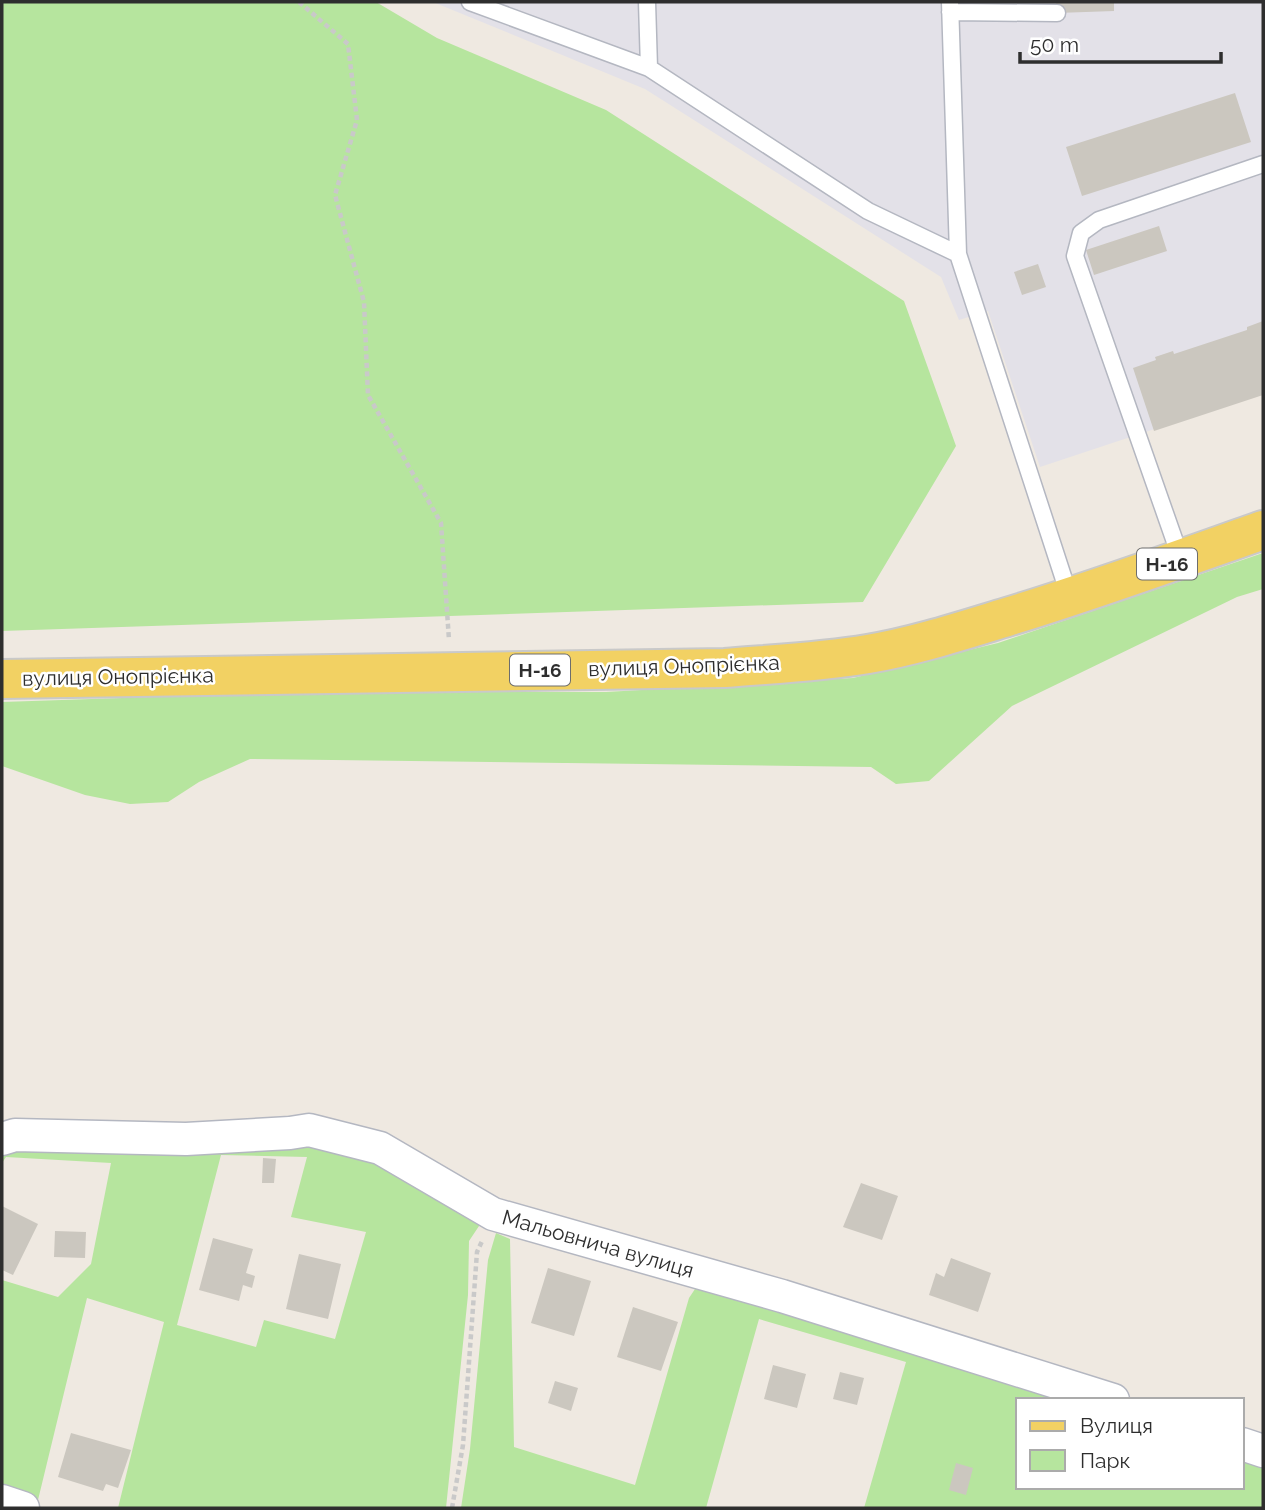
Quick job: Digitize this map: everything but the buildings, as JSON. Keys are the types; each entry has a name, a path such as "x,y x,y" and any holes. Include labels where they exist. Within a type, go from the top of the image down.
{"main road":[{"name":"вулиця Онопрієнка","path":"2,679 725,668 806,662 869,654 924,642 1070,598 1263,530"}],"street":[{"name":"Мальовнича вулиця","path":"2,1139 15,1135 186,1139 309,1130 380,1148 493,1214 782,1296 1107,1398"},
{"path":"1244,1445 1263,1451"},
{"path":"2,1501 23,1508"}],"lane":[{"path":"470,2 649,68 869,212 958,254"},
{"path":"647,2 649,68"},
{"path":"1057,13 950,7 958,254 1070,598"},
{"path":"1181,559 1075,256 1081,233 1099,220 1263,164"}],"path":[{"path":"299,2 348,44 358,120 335,195 364,302 368,395 440,523 451,672"},
{"path":"304,2 306,9"},
{"path":"452,1508 463,1445 477,1252 493,1214"}],"shaded area":[{"path":"433,2 1263,2 1263,393 1040,467 988,311 959,320 941,277 645,89"}],"green space":[{"path":"2,2 376,2 437,38 606,110 904,301 956,446 863,602 2,631"},
{"path":"1263,553 1263,589 1237,597 1012,706 929,781 896,784 871,767 250,759 199,782 168,802 130,804 85,795 2,766 2,702 298,692 606,692 853,678 998,643"},
{"path":"342,1145 483,1220 469,1241 468,1295 446,1508 118,1508 164,1322 87,1298 38,1500 2,1490 2,1280 58,1297 91,1264 111,1163 6,1157 2,1163 2,1146","holes":["221,1155 307,1157 291,1217 366,1232 335,1339 264,1320 256,1347 177,1325"]},
{"path":"496,1233 510,1239 514,1447 635,1485 689,1298 695,1289 764,1303 1059,1398 1016,1398 1016,1489 1244,1489 1244,1458 1263,1464 1263,1508 864,1508 906,1362 759,1319 706,1508 461,1508 470,1449 488,1260"}]}
